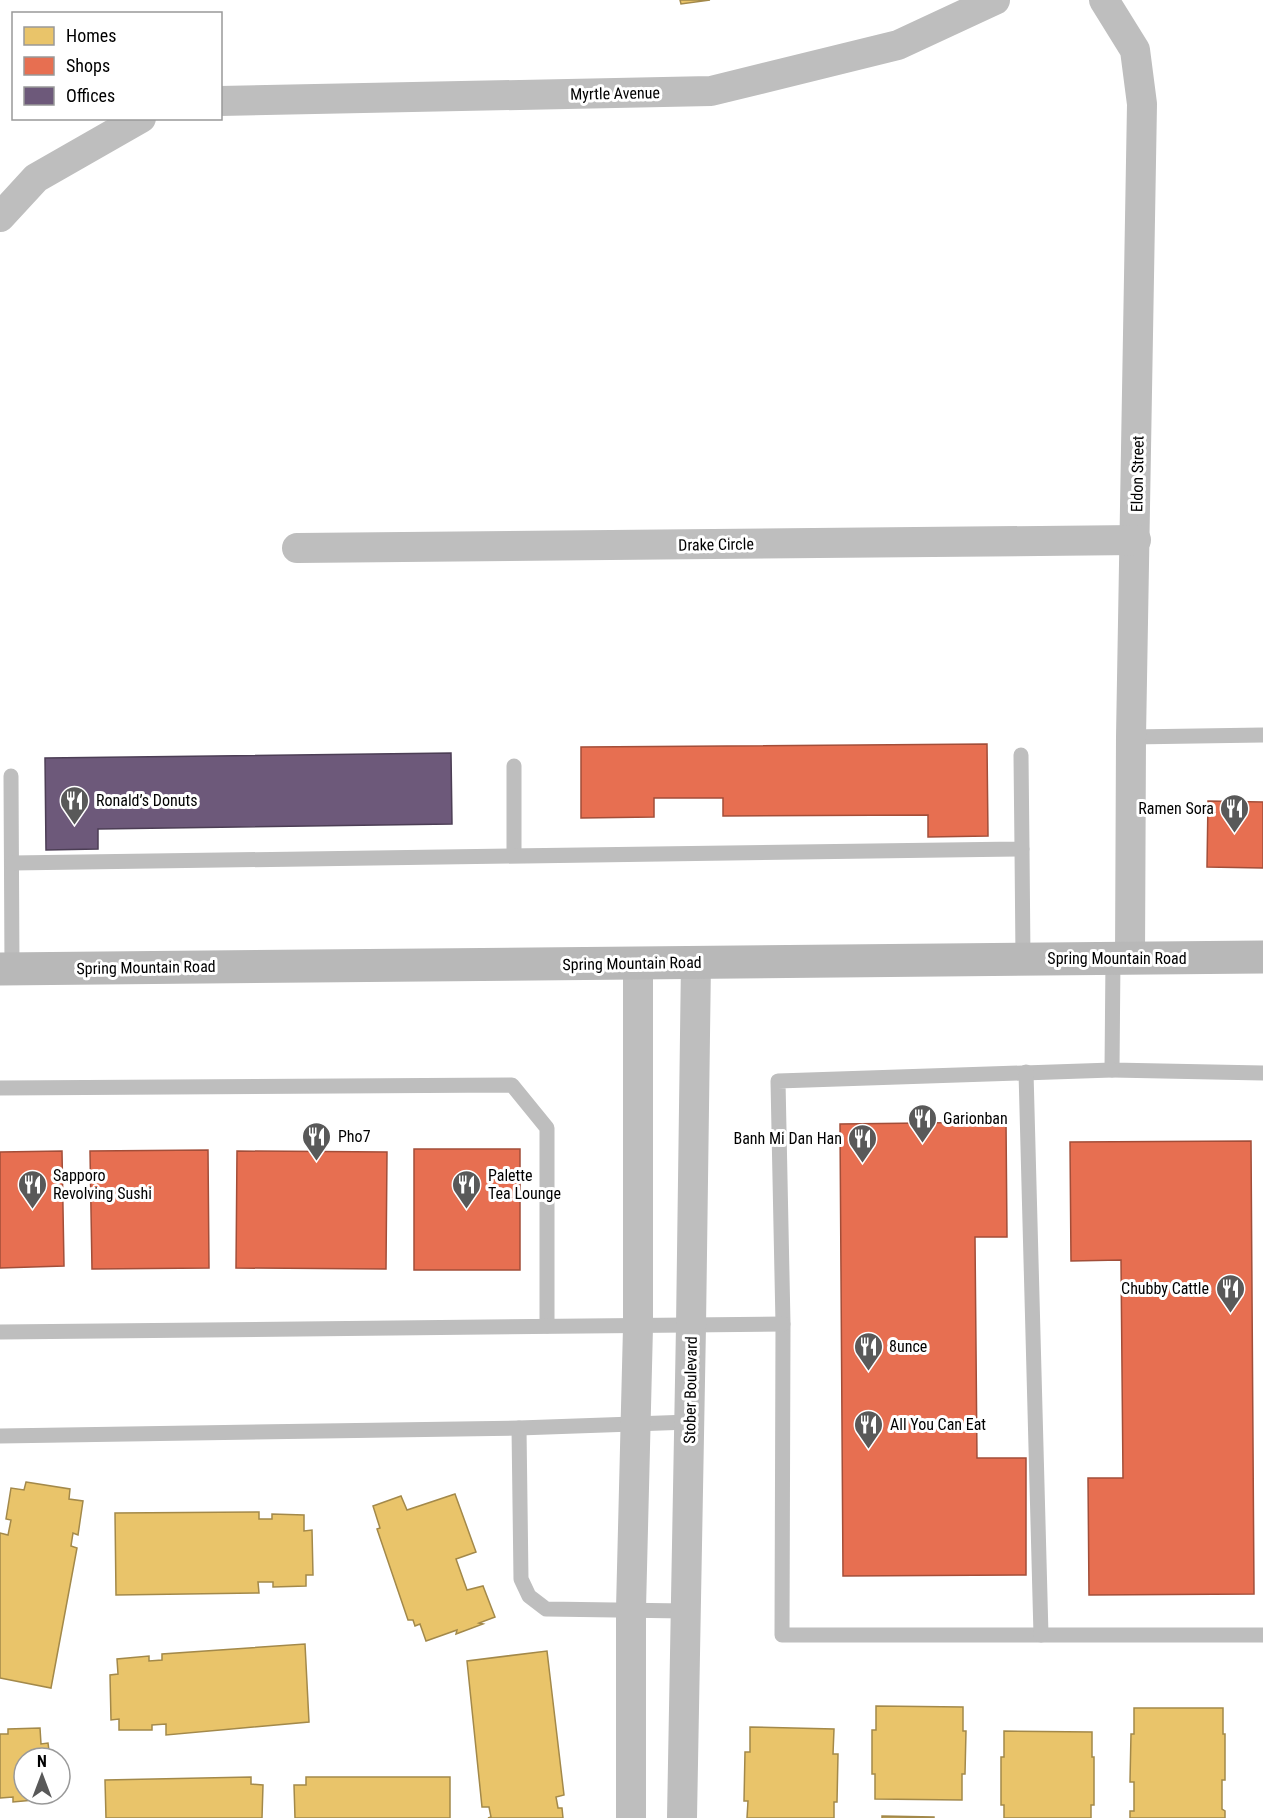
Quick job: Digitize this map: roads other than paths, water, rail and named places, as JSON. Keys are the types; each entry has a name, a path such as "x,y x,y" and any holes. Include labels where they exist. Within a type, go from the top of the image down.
{"main road":[{"name":"Spring Mountain Road","path":"6,969 1263,957"}],"street":[{"name":"Myrtle Avenue","path":"222,102 711,91 898,45 995,0"},
{"name":"Eldon Street","path":"1104,0 1135,50 1142,104 1136,540 1131,737 1121,958"},
{"path":"0,217 36,178 138,120"},
{"name":"Drake Circle","path":"297,548 1136,540"},
{"name":"Stober Boulevard","path":"682,1818 692,1326 696,962"},
{"path":"631,1818 631,1609 638,1327 638,963"}],"lane":[{"path":"1131,737 1263,735"},
{"path":"1021,755 1023,958"},
{"path":"514,766 514,855"},
{"path":"6,969 12,863 11,776"},
{"path":"12,863 1022,849"},
{"path":"1112,1070 1121,958"},
{"path":"1263,1073 1112,1070 778,1081 783,1324 782,1635 1263,1635"},
{"path":"1026,1072 1041,1635"},
{"path":"0,1088 512,1085 547,1128 547,1326"},
{"path":"0,1332 783,1324"},
{"path":"0,1436 519,1428 690,1422"},
{"path":"519,1428 521,1579 528,1596 546,1609 685,1611"}],"place":[{"name":"Ronald’s Donuts","path":"75,826"},
{"name":"Ramen Sora","path":"1235,834"},
{"name":"Garionban","path":"922,1144"},
{"name":"Pho7","path":"317,1162"},
{"name":"Banh Mi Dan Han","path":"863,1164"},
{"name":"Sapporo Revolving Sushi","path":"32,1210"},
{"name":"Palette Tea Lounge","path":"467,1210"},
{"name":"Chubby Cattle","path":"1230,1314"},
{"name":"8unce","path":"868,1372"},
{"name":"All You Can Eat","path":"869,1450"}]}
